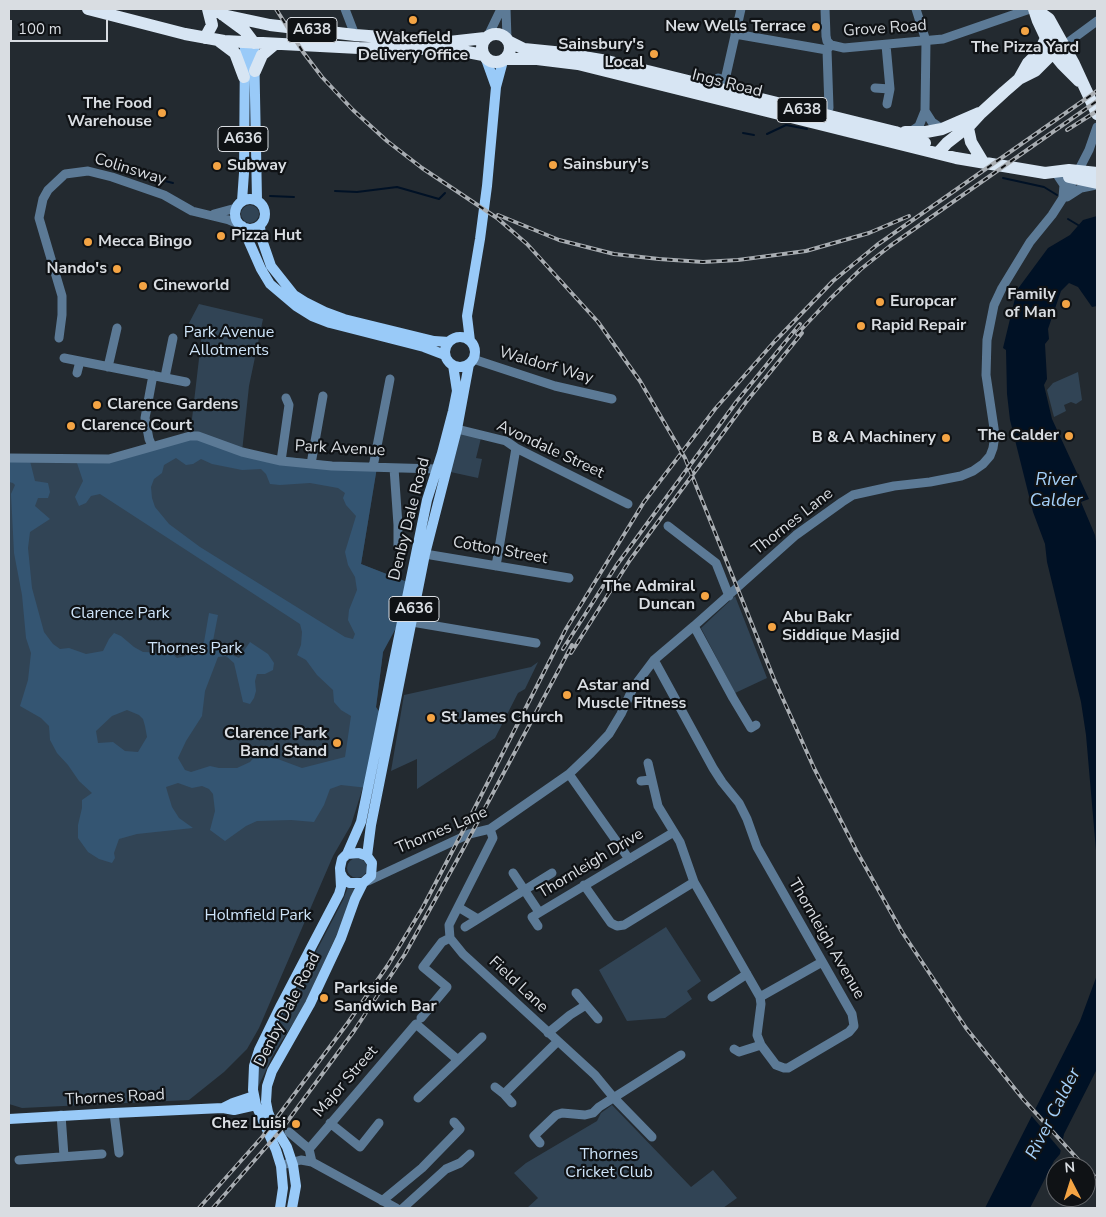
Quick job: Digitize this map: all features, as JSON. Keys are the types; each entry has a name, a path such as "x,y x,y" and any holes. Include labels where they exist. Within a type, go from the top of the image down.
{"highway":[{"name":"A638","path":"88,9 211,39 359,48 457,50 484,57 496,63 505,60"},
{"path":"208,9 212,25 211,39 235,53 249,74 262,55 275,44"},
{"path":"1033,9 1046,38 1058,49"},
{"path":"1033,9 1049,19 1062,64 1085,86 1097,114"},
{"name":"A638","path":"219,12 245,31 250,41"},
{"name":"A638","path":"219,12 270,25 355,36 449,42 496,34 508,40"},
{"name":"A638","path":"250,41 270,25"},
{"path":"484,57 482,46 487,37"},
{"name":"Ings Road","path":"1019,79 1028,64 1040,51 1046,38"},
{"path":"505,60 510,50 508,40"},
{"name":"Ings Road","path":"508,40 524,49 590,58 672,78 721,82 895,132 956,158 1045,173 1054,170 1077,174 1097,173"},
{"name":"Ings Road","path":"940,151 968,128 981,113 1019,79 1035,71 1058,49"},
{"name":"Ings Road","path":"505,60 537,59 578,64 940,151"},
{"path":"672,78 691,86 697,94 721,82"},
{"name":"Ings Road","path":"895,132 942,129 981,113"},
{"path":"968,128 970,140 984,162"},
{"name":"A638","path":"1045,173 1058,176 1077,174 1097,184"}],"main road":[{"name":"A636","path":"239,205 244,173 250,41"},
{"name":"A636","path":"484,57 496,87"},
{"name":"A636","path":"471,362 475,350 470,341 466,316 480,239 487,186 496,87 505,60"},
{"name":"A636","path":"249,74 257,200"},
{"path":"240,225 251,229 260,226 266,213 264,205 257,200 247,199 239,205 236,218 270,284 296,306 312,316 330,323 424,347 445,355"},
{"path":"260,226 261,238 271,266 294,295 305,302 344,319 434,341 462,337 470,341"},
{"name":"A636","path":"453,365 448,362 445,351 466,316"},
{"path":"453,365 461,367 471,362"},
{"name":"Denby Dale Road","path":"369,860 371,825 425,554 458,429 471,362"},
{"name":"Denby Dale Road","path":"347,854 361,822 427,500 453,411 457,390 453,365"},
{"path":"347,854 359,853 369,860"},
{"name":"A636","path":"341,874 342,859 347,854"},
{"name":"A636","path":"365,882 372,876 369,860"},
{"path":"341,874 349,883 365,882"},
{"name":"Denby Dale Road","path":"282,1208 281,1166 252,1084 254,1066 259,1050 308,951 339,894 341,874"},
{"name":"Denby Dale Road","path":"292,1208 296,1186 292,1161 287,1147 258,1100 261,1083 272,1071 310,1004 341,938 355,899 365,882"},
{"name":"Thornes Road","path":"9,1119 223,1108 233,1103 258,1100"},
{"name":"A636","path":"282,1208 288,1194 288,1170 292,1161"}],"street":[{"path":"346,9 355,36"},
{"path":"487,37 502,9"},
{"path":"506,9 508,40"},
{"path":"721,82 736,34 741,9"},
{"path":"825,9 826,36 829,47 829,108"},
{"path":"909,132 919,126 925,112 926,41 916,9"},
{"name":"Grove Road","path":"736,34 829,47 844,48 886,45 943,39 1033,9"},
{"path":"1058,49 1097,21"},
{"path":"886,45 890,89 887,104"},
{"path":"875,88 890,89"},
{"path":"925,112 935,125 942,129"},
{"name":"Thornes Lane","path":"365,882 469,834 490,829 569,774 609,734 622,714 634,688 654,660 729,596 796,535 842,502 853,496 894,486 961,476 983,464 994,448 995,435 986,375 987,340 994,305 1030,242 1062,200 1077,174 1097,127"},
{"name":"Colinsway","path":"59,338 62,296 39,218 43,199 48,190 65,174 88,171 164,195 192,211 240,225"},
{"path":"1058,176 1064,185 1062,200"},
{"path":"1062,200 1081,188 1097,184"},
{"path":"209,215 228,212 239,205"},
{"path":"108,367 117,328"},
{"path":"166,377 173,338"},
{"path":"64,358 186,382"},
{"path":"78,373 80,361"},
{"name":"Waldorf Way","path":"471,362 555,386 612,399"},
{"path":"152,375 145,418 152,446"},
{"path":"374,467 390,379"},
{"path":"311,464 323,396"},
{"path":"281,460 289,405 286,398"},
{"name":"Avondale Street","path":"458,429 495,437 628,504"},
{"name":"Park Avenue","path":"9,458 109,459 190,436 198,436 242,452 281,460 311,464 437,469"},
{"path":"496,566 516,448"},
{"path":"394,468 402,504 394,525 396,542"},
{"path":"668,526 716,563 729,596"},
{"name":"Cotton Street","path":"425,554 569,578"},
{"path":"412,622 536,643"},
{"path":"694,626 732,698 751,728 756,725"},
{"name":"Thornleigh Avenue","path":"654,660 713,768 744,811 757,847 854,1019 852,1029 788,1068 776,1065 761,1045"},
{"path":"648,763 658,806 680,842 694,882 760,997 761,1004 757,1035 761,1045 737,1053"},
{"path":"569,774 629,858"},
{"path":"641,780 652,780"},
{"path":"450,938 450,925 493,838 490,829"},
{"name":"Thornleigh Drive","path":"538,926 532,917 674,832"},
{"name":"Thornes Lane","path":"369,860 393,868"},
{"path":"513,873 537,909"},
{"path":"465,927 552,873"},
{"path":"584,885 611,923 617,926 624,925 694,882"},
{"path":"458,907 478,919"},
{"name":"Major Street","path":"309,1149 447,987 423,966 442,942 450,938"},
{"name":"Field Lane","path":"450,938 463,954 595,1075 614,1098 652,1137"},
{"path":"760,997 822,962"},
{"path":"712,997 747,974"},
{"path":"576,993 598,1019"},
{"path":"548,1033 586,1005"},
{"path":"418,1021 458,1060"},
{"path":"418,1098 482,1037"},
{"path":"504,1094 557,1042"},
{"path":"540,1143 534,1136 556,1115 562,1113 589,1115 680,1054"},
{"path":"495,1087 512,1103"},
{"path":"114,1113 119,1153"},
{"path":"61,1116 64,1156"},
{"path":"382,1201 422,1168 460,1129 454,1122"},
{"path":"330,1123 360,1147 379,1123"},
{"path":"289,1132 309,1149 312,1162"},
{"path":"19,1160 102,1154"},
{"path":"403,1208 446,1169 460,1163 470,1154"},
{"path":"281,1166 292,1161 312,1162 396,1208"}],"green space":[{"path":"250,205 256,208 259,214 256,220 250,223 244,220 241,214 244,208"},
{"name":"Thornes Park","path":"199,304 263,319 249,386 242,452 281,461 377,467 361,564 401,580 383,652 363,787 351,825 333,856 259,1028 247,1049 224,1072 189,1100 22,1108 9,1104 9,458 109,459 190,436 202,333 188,325"},
{"path":"1078,372 1082,400 1076,404 1071,402 1064,405 1066,411 1054,417 1047,390 1053,383"},
{"path":"457,429 482,434 476,458 482,459 478,478 446,471"},
{"path":"190,436 242,452 377,467 361,564 410,583 396,628 383,652 376,707 383,717 368,788 341,785 330,789 324,805 314,822 291,820 257,821 246,826 225,841 210,830 215,811 213,794 209,789 202,786 192,788 178,783 166,787 172,807 179,818 193,828 137,834 119,839 112,863 99,859 88,852 78,838 78,825 82,800 92,793 79,781 57,753 50,740 49,726 41,718 20,706 28,680 31,653 26,638 22,595 14,553 11,494 15,485 9,482 9,458 29,457 35,481 48,483 50,492 48,498 38,498 35,506 50,519 30,532 28,548 32,588 44,632 53,644 60,649 69,648 86,654 103,651 114,633 143,652 171,653 177,658 186,656 190,648 204,642 209,613 218,615 212,646 239,658 250,642 268,654 274,663 273,670 265,674 257,674 255,681 256,691 250,704 243,702 234,663 226,656 218,657 205,691 202,716 178,758 185,770 191,772 210,766 237,768 250,762 259,752 302,768 345,757 351,716 341,710 334,702 333,690 317,675 306,660 297,655 301,645 302,632 300,624 100,494 91,496 86,503 79,506 75,497 83,481 76,460 109,459","holes":["176,458 186,465 193,464 201,459 212,464 242,470 261,469 266,474 270,484 310,483 338,488 345,493 343,498 346,505 356,516 345,552 348,565 355,577 357,590 349,610 348,620 355,634 353,639 345,637 200,547 169,524 155,507 151,487 154,479 162,473 164,465","127,710 139,715 143,719 145,726 147,737 138,752 125,751 113,742 98,743 96,731 112,716"]},
{"path":"735,596 767,678 735,693 701,628"},
{"path":"538,662 525,689 518,693 495,738 417,789 417,759 391,771 404,695 531,667"},
{"path":"357,858 364,861 367,868 364,875 357,878 350,875 347,868 350,861"},
{"path":"348,887 355,889 342,923 303,1008 274,1053 258,1087 257,1079 261,1057"},
{"path":"666,927 701,981 687,991 692,999 665,1018 627,1021 599,970"},
{"name":"Thornes Cricket Club","path":"612,1105 691,1187 713,1170 737,1198 723,1208 527,1208 538,1198 514,1173 526,1163 597,1121 601,1113"}],"water":[{"name":"River Calder","path":"1097,216 1097,306 1092,307 1078,287 1069,283 1061,291 1048,329 1049,339 1045,344 1047,379 1044,385 1052,419 1089,499 1081,502 1095,535 1097,548 1097,862 1086,735 1081,702 1047,562 1045,544 1033,512 1010,420 1007,394 1006,350 1003,348 1017,290 1048,248 1070,235 1083,220"},
{"name":"River Calder","path":"1097,975 1097,1069 1064,1134 1060,1154 1057,1157 1046,1157 1046,1177 1030,1208 985,1208 1080,1021"}],"pier":[{"path":"1034,1107 1066,1144 1063,1153 1030,1114"}],"waterway":[{"path":"767,134 786,125 807,129"},
{"path":"743,133 754,135"},
{"path":"133,173 173,183"},
{"path":"1003,178 1044,187 1057,195"},
{"path":"335,191 357,192 397,187 439,199 445,193"},
{"path":"270,196 294,197"},
{"path":"1068,219 1078,225"}],"railway":[{"path":"276,9 303,52 322,77 353,110 387,141 422,168 497,218 527,244 598,322 640,381 685,458 774,679 814,768 856,850 902,932 966,1028 1023,1099 1076,1157"},
{"path":"199,1208 263,1136 347,1024 388,965 423,907 566,629 644,502 715,409 775,341 833,281 877,245 1097,91"},
{"path":"797,334 861,269 890,246 1097,101"},
{"path":"1067,130 1097,111"},
{"path":"498,215 559,240 614,254 703,262 738,260 806,251 869,233 909,216"},
{"path":"563,649 616,566 737,401 800,324"},
{"path":"571,653 630,560 746,402 802,333"},
{"path":"213,1208 281,1130 354,1031 405,954 572,645"}],"place":[{"name":"Wakefield Delivery Office","path":"413,20"},
{"name":"New Wells Terrace","path":"816,27"},
{"name":"The Pizza Yard","path":"1025,31"},
{"name":"Sainsbury's Local","path":"654,54"},
{"name":"The Food Warehouse","path":"162,113"},
{"name":"Sainsbury's","path":"553,165"},
{"name":"Subway","path":"217,166"},
{"name":"Pizza Hut","path":"221,236"},
{"name":"Mecca Bingo","path":"88,242"},
{"name":"Nando's","path":"117,269"},
{"name":"Cineworld","path":"143,286"},
{"name":"Europcar","path":"880,302"},
{"name":"Family of Man","path":"1066,304"},
{"name":"Rapid Repair","path":"861,326"},
{"name":"Clarence Gardens","path":"97,405"},
{"name":"Clarence Court","path":"71,426"},
{"name":"The Calder","path":"1069,436"},
{"name":"B & A Machinery","path":"946,438"},
{"name":"The Admiral Duncan","path":"705,596"},
{"name":"Abu Bakr Siddique Masjid","path":"772,627"},
{"name":"Astar and Muscle Fitness","path":"567,695"},
{"name":"St James Church","path":"431,718"},
{"name":"Clarence Park Band Stand","path":"337,743"},
{"name":"Parkside Sandwich Bar","path":"324,998"},
{"name":"Chez Luisi","path":"296,1124"}],"park label":[{"name":"Park Avenue Allotments","path":"229,342"},
{"name":"Clarence Park","path":"120,614"},
{"name":"Holmfield Park","path":"258,916"}]}
